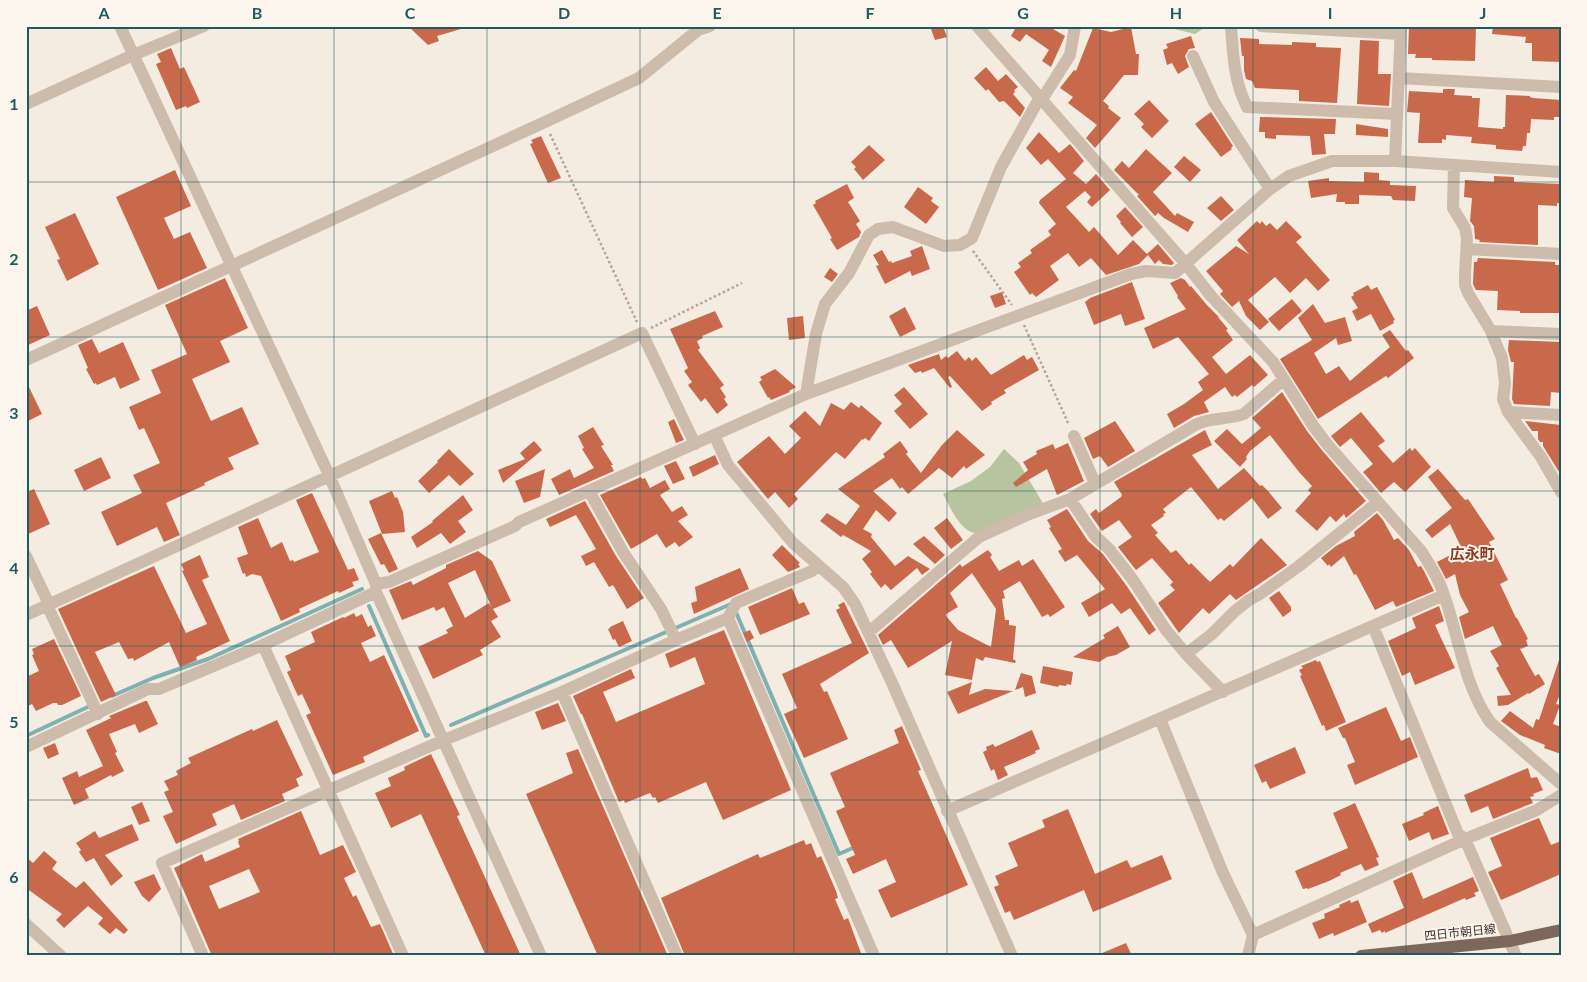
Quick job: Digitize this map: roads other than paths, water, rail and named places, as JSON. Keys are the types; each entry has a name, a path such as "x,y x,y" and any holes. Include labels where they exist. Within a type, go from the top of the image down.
{"main road":[{"name":"四日市朝日線","path":"1361,956 1510,941 1561,930"}],"street":[{"path":"120,26 329,475 376,588 541,956"},
{"path":"26,104 204,26"},
{"path":"26,360 639,78 698,30 710,26"},
{"path":"977,26 1040,100 1186,263 1211,296 1273,362 1314,427 1327,444 1421,551 1444,594 1465,666 1481,709 1490,722 1561,784"},
{"path":"806,394 816,334 824,304 849,273 869,235 878,229 893,227 944,246 960,245 972,238 1001,167 1040,100 1070,55 1075,26"},
{"path":"1231,26 1234,66 1239,92 1247,107 1397,114"},
{"path":"1261,26 1401,30 1395,161"},
{"path":"1193,56 1214,102 1270,189"},
{"path":"1399,78 1561,87"},
{"path":"26,747 96,708 148,690 159,689 263,645 376,588 806,394 1131,274 1146,272 1175,273 1270,189 1289,176 1332,161 1395,161 1561,172"},
{"path":"1454,166 1453,208 1465,228 1467,249 1465,274 1468,293 1491,331 1504,368 1503,399 1508,412 1541,457 1561,492"},
{"path":"1467,249 1561,254"},
{"path":"1491,331 1561,334"},
{"path":"26,615 642,332 695,444"},
{"path":"869,632 978,537 1026,515 1070,499 1197,424 1207,420 1230,418 1244,414 1284,379"},
{"path":"1508,412 1561,415"},
{"path":"714,435 728,465 787,536 843,587 855,604 1012,956"},
{"path":"1074,436 1095,483"},
{"path":"588,492 623,552 661,609 673,633"},
{"path":"1070,499 1095,536 1119,561 1166,630 1220,689"},
{"path":"1186,654 1212,634 1234,611 1299,566 1378,502"},
{"path":"26,556 96,708"},
{"path":"203,956 162,863 444,740 562,692 673,633 732,611 812,571 818,565"},
{"path":"945,807 1160,719 1220,689 1444,594"},
{"path":"732,611 874,956"},
{"path":"1376,624 1458,834 1465,839 1516,956"},
{"path":"263,645 330,789 403,956"},
{"path":"562,692 677,956"},
{"path":"1160,719 1223,873 1253,934 1248,956"},
{"path":"1253,934 1465,839 1537,810 1561,795"},
{"path":"26,924 61,956"}],"waterway":[{"path":"112,696 153,678 208,659 362,589"},
{"path":"451,725 731,604"},
{"path":"369,606 426,736 428,735"},
{"path":"735,610 839,854 855,847"},
{"path":"26,736 92,705"}],"district":[{"name":"広永町","path":"1472,553"}]}
